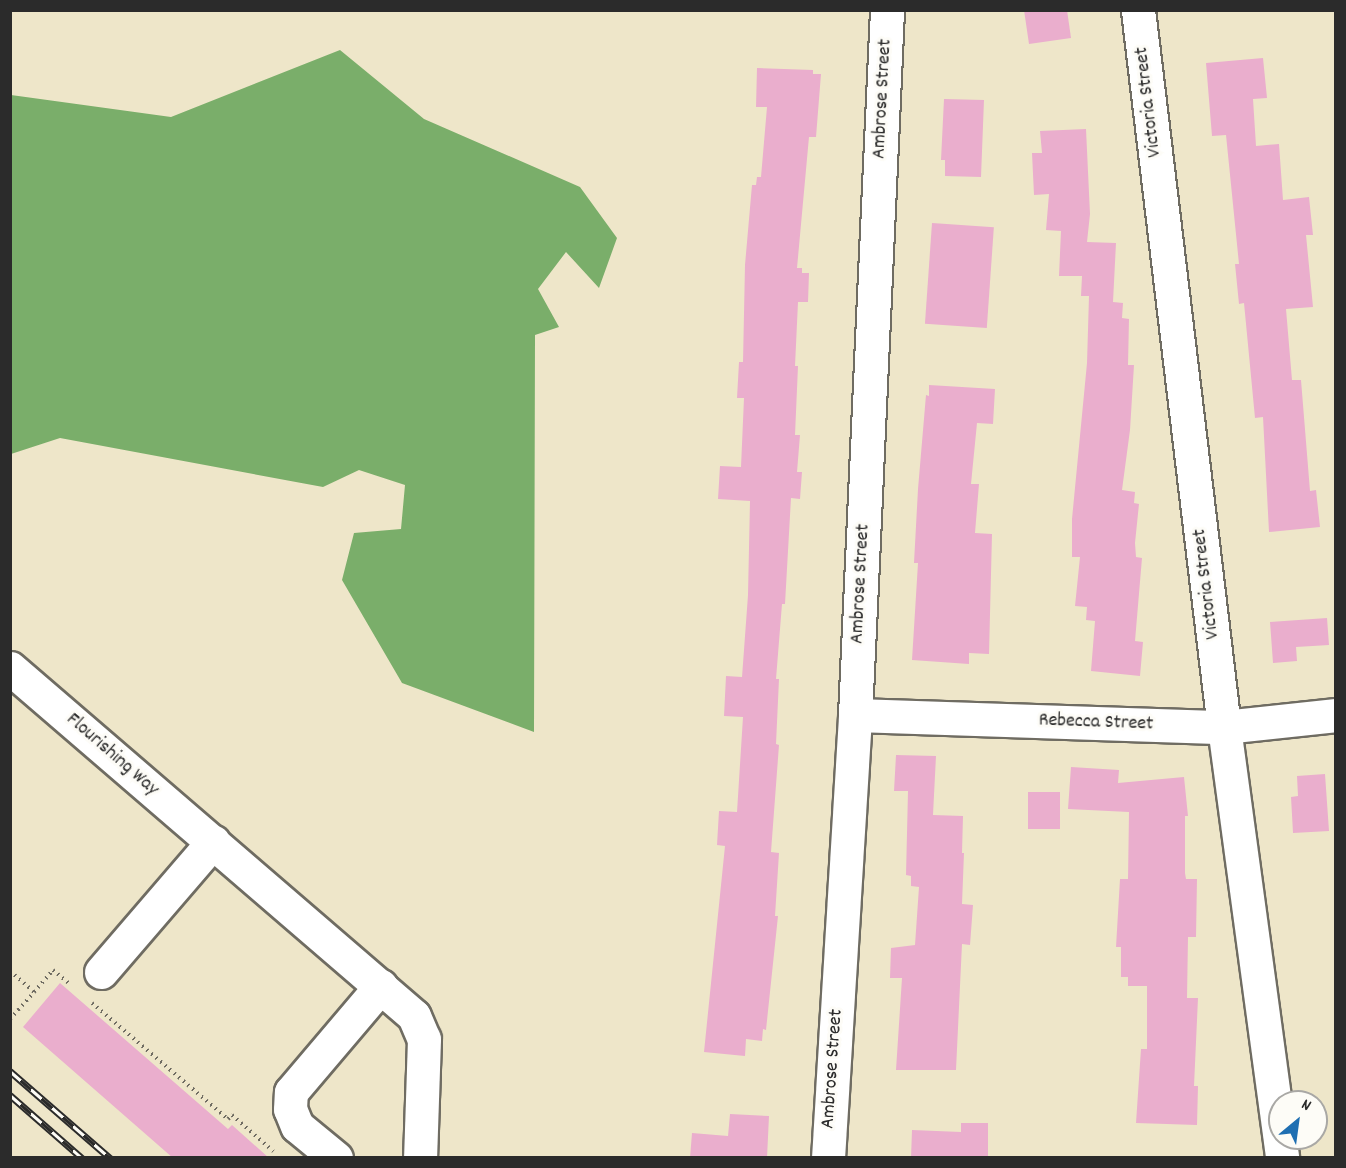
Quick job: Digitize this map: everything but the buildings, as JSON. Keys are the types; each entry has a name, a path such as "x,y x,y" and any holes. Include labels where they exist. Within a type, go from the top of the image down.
{"street":[{"name":"Ambrose Street","path":"828,1158 855,715 886,10"},
{"name":"Victoria Street","path":"1138,10 1224,727 1282,1158"},
{"name":"Flourishing Way","path":"10,668 414,1016 424,1039 420,1158"},
{"name":"Rebecca Street","path":"855,715 1224,727 1335,715"},
{"path":"90,988 213,842"},
{"path":"336,1158 297,1126 290,1109 291,1092 381,986"}],"path":[{"path":"10,1019 53,970 90,988 228,1119 232,1115 281,1158"},
{"path":"10,971 34,992"}],"green space":[{"path":"340,50 424,119 580,187 617,238 599,288 566,252 538,289 559,327 535,335 534,732 402,683 342,580 354,533 401,529 405,485 359,470 323,487 60,438 11,454 11,95 171,117"}],"railway":[{"path":"10,1071 110,1158"},
{"path":"10,1095 82,1158"}]}
